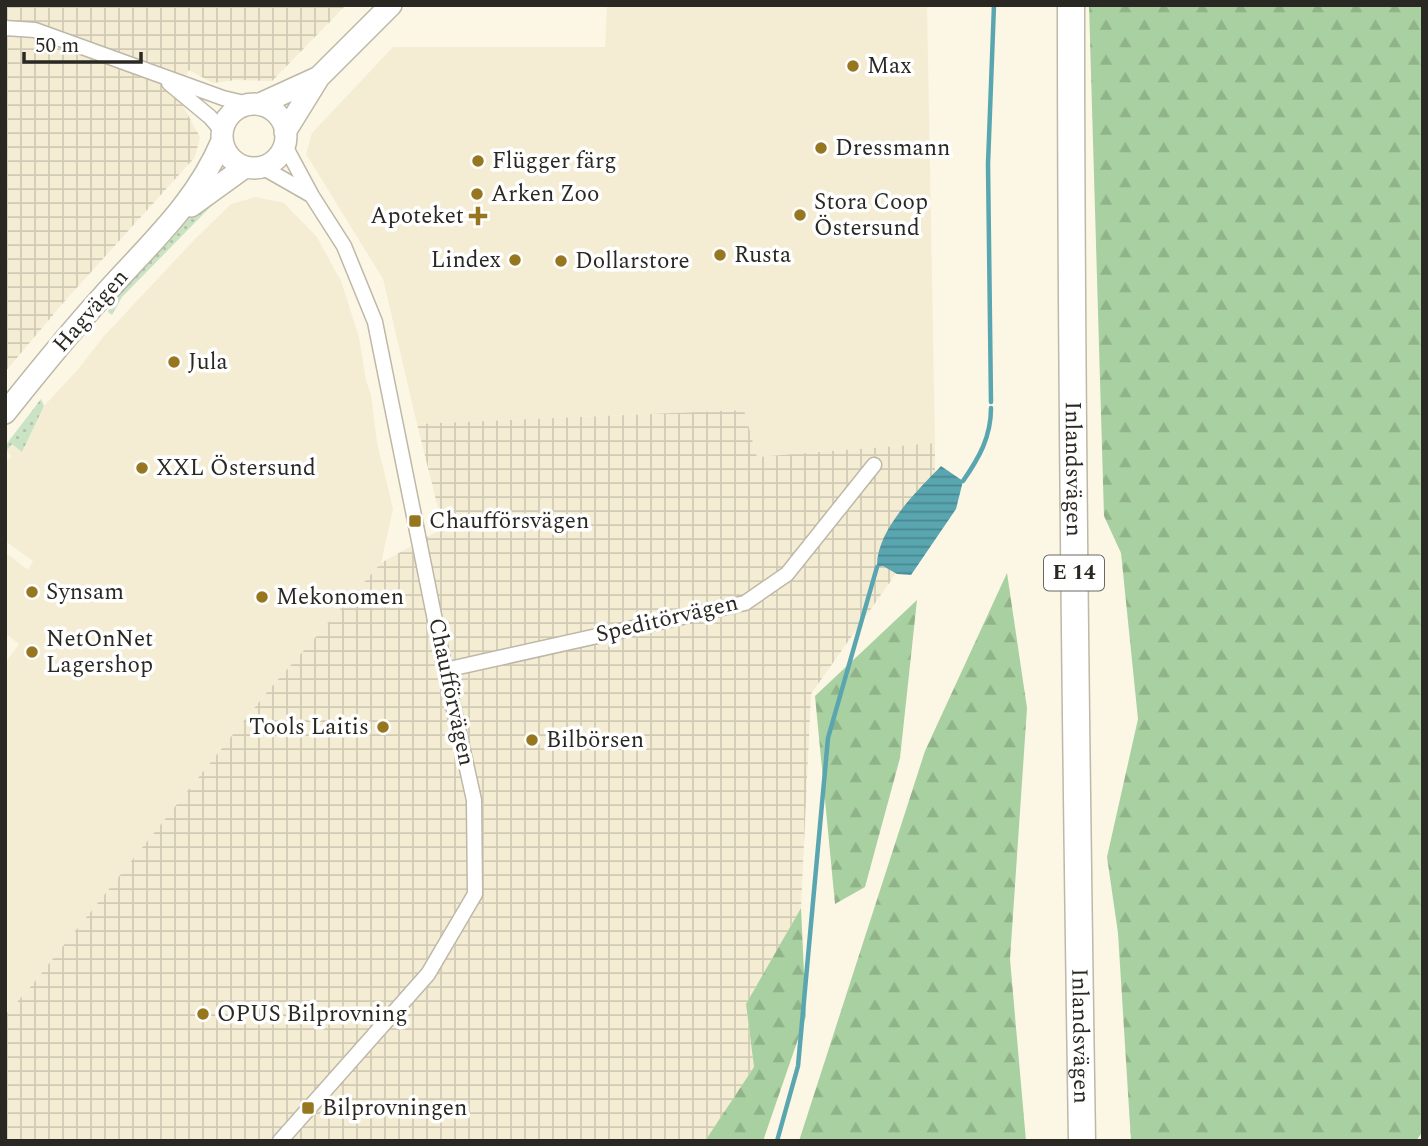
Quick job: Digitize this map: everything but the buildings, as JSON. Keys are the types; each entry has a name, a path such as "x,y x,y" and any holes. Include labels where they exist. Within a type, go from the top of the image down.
{"highway":[{"name":"Inlandsvägen","path":"1056,5 1066,1141"},
{"name":"Inlandsvägen","path":"1071,5 1072,460 1082,1141"}],"street":[{"path":"160,76 210,117 222,136 224,149 231,159 253,167 276,159 319,77 391,5"},
{"path":"5,28 34,30 223,99 270,108 279,116 285,138"},
{"path":"222,136 229,115 238,108 319,77"},
{"name":"Hagvägen","path":"5,412 73,328 180,213 212,164 222,136"},
{"name":"Chaufförvägen","path":"279,1141 428,974 475,894 474,800 375,322 350,259 312,196 285,138"},
{"name":"Hagvägen","path":"180,213 253,167"},
{"name":"Chaufförvägen","path":"253,167 312,196"},
{"name":"Speditörvägen","path":"445,670 745,603 787,574 874,465"}],"shaded area":[{"path":"5,5 346,5 272,81 236,80 213,83 189,70 176,93 200,137 195,157 63,303 5,372"},
{"path":"607,5 927,5 935,443 757,457 744,410 417,424 383,279 306,154 312,133 393,47 605,47"},
{"path":"256,197 284,203 317,237 341,281 359,337 377,442 393,509 381,563 267,692 5,1015 5,663 19,644 5,633 5,552 28,570 33,561 5,541 5,463 11,456 6,451 12,443 22,452 44,406 104,336 195,239 231,204"},
{"path":"744,410 757,457 935,443 935,518 811,694 801,908 746,1004 754,1067 705,1141 5,1141 5,1015 267,692 381,563 443,528 417,424"}],"green space":[{"path":"1089,5 1423,5 1423,1131 1416,1141 1131,1141 1118,933 1107,857 1138,719 1121,553 1104,516"},
{"path":"223,194 122,297 112,315 108,312 112,299 193,213"},
{"path":"41,399 44,406 22,452 12,444 5,452 5,446"},
{"path":"1007,573 1027,708 1010,959 1026,1141 799,1141 925,751"},
{"path":"917,600 900,758 865,887 835,904 815,696"},
{"path":"801,908 806,1016 763,1141 705,1141 754,1067 746,1004"}],"water":[{"path":"941,466 963,481 956,509 911,575 897,574 883,566 877,567 878,553 890,525"}],"waterway":[{"path":"991,402 988,164 994,5"},
{"path":"963,481 983,447 991,408"},
{"path":"777,1141 798,1066 828,738 877,567"}],"place":[{"name":"Max","path":"853,66"},
{"name":"Dressmann","path":"821,148"},
{"name":"Flügger färg","path":"478,161"},
{"name":"Arken Zoo","path":"477,194"},
{"name":"Stora Coop Östersund","path":"800,215"},
{"name":"Apoteket","path":"478,216"},
{"name":"Rusta","path":"720,255"},
{"name":"Lindex","path":"515,260"},
{"name":"Dollarstore","path":"561,261"},
{"name":"Jula","path":"174,362"},
{"name":"XXL Östersund","path":"142,468"},
{"name":"Chaufförsvägen","path":"415,521"},
{"name":"Synsam","path":"32,592"},
{"name":"Mekonomen","path":"262,597"},
{"name":"NetOnNet Lagershop","path":"32,652"},
{"name":"Tools Laitis","path":"383,727"},
{"name":"Bilbörsen","path":"532,740"},
{"name":"OPUS Bilprovning","path":"203,1014"},
{"name":"Bilprovningen","path":"308,1108"}]}
